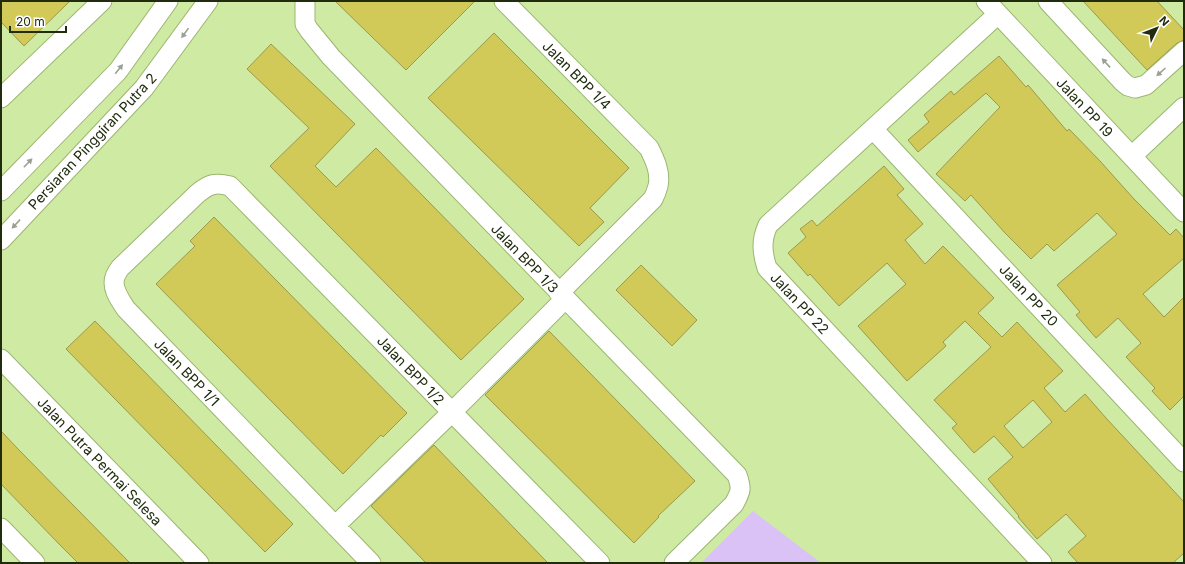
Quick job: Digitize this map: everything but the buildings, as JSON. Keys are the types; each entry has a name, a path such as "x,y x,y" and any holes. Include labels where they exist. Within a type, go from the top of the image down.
{"street":[{"path":"1,98 102,1"},
{"name":"Persiaran Pinggiran Putra 2","path":"1,191 118,71 168,1"},
{"name":"Persiaran Pinggiran Putra 2","path":"1,240 144,88 208,1"},
{"name":"Jalan BPP 1/3","path":"305,1 305,24 308,30 331,57 737,475 741,485 739,495 734,504 674,563"},
{"name":"Jalan BPP 1/4","path":"504,1 649,148 655,161 658,174 658,186 653,199 562,296"},
{"path":"1048,1 1128,86 1135,88 1146,85 1184,51"},
{"name":"Jalan PP 22","path":"992,8 873,129 768,225 763,235 764,258 767,268 1042,563"},
{"name":"Jalan PP 19","path":"992,8 1184,212"},
{"path":"1132,156 1184,107"},
{"name":"Jalan PP 20","path":"873,129 1184,462"},
{"name":"Jalan BPP 1/2","path":"219,183 230,186 600,563"},
{"name":"Jalan BPP 1/1","path":"219,183 207,186 197,194 120,268 114,277 114,287 119,299 126,309 371,563"},
{"path":"335,526 452,412 562,296"},
{"name":"Jalan Putra Permai Selesa","path":"1,359 199,563"},
{"path":"1,528 35,563"}],"shaded area":[{"path":"753,511 821,563 701,563"}]}
